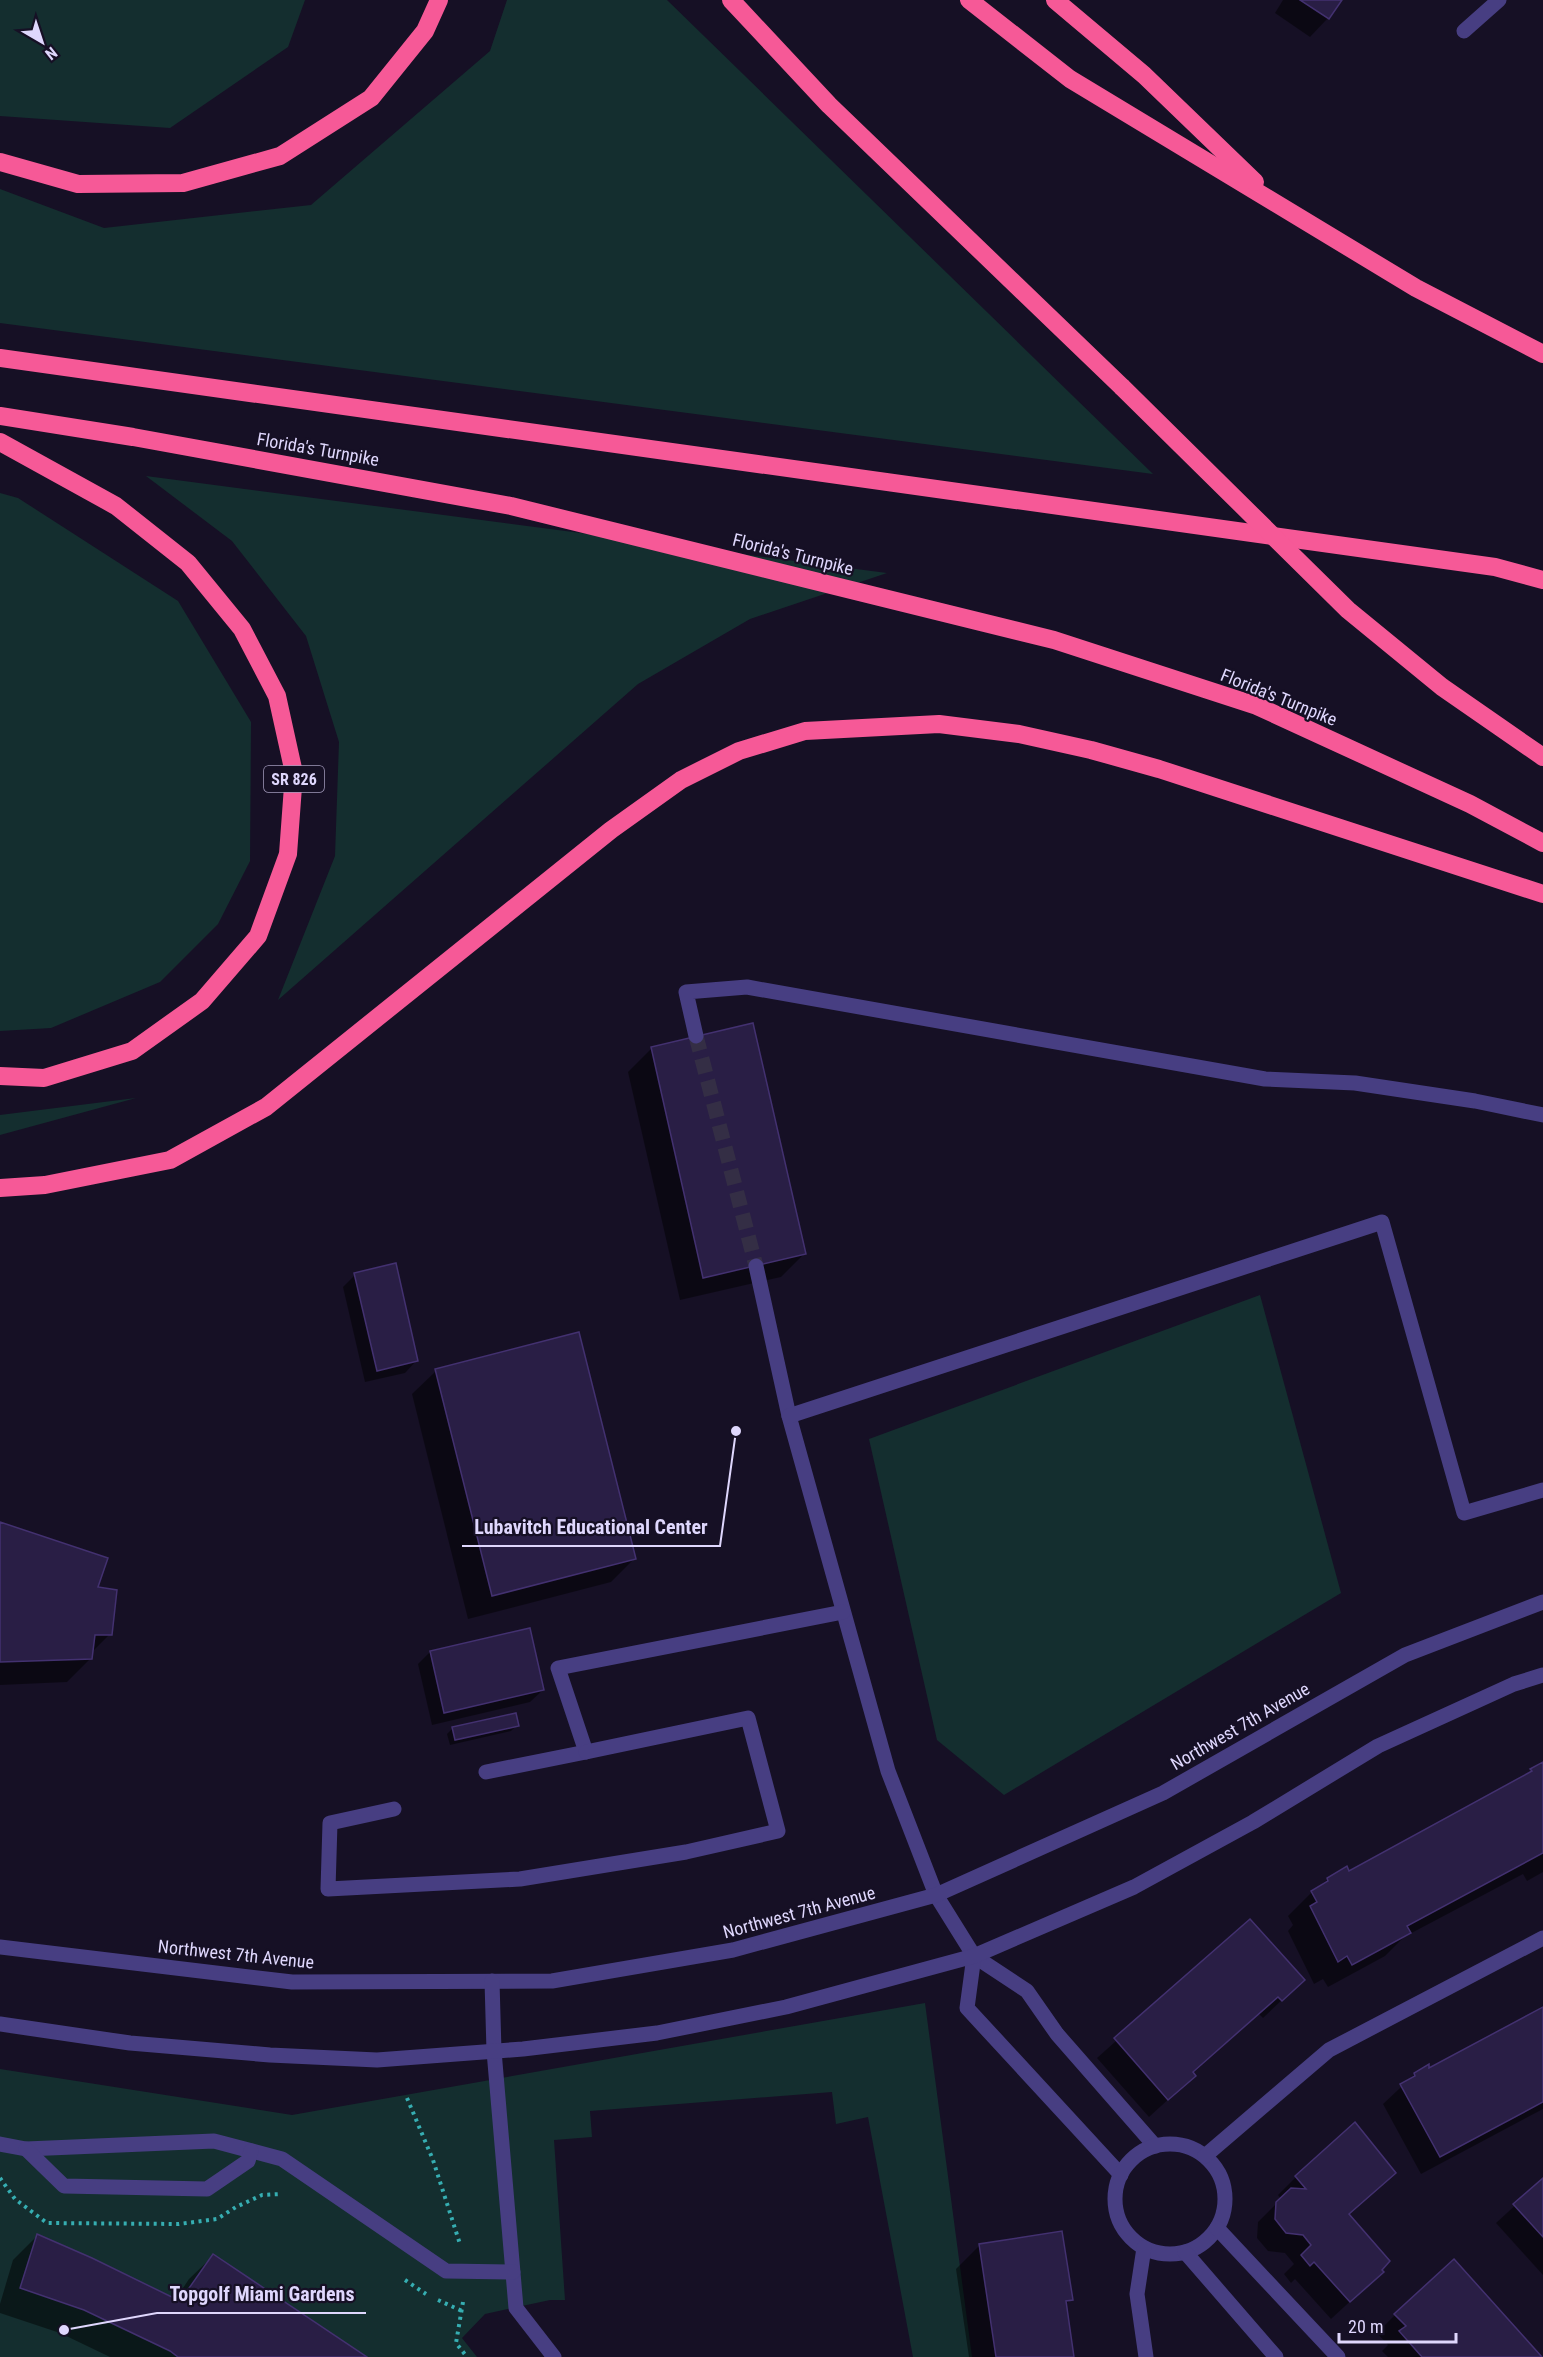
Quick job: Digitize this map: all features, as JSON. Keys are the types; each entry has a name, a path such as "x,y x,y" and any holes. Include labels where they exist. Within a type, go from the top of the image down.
{"highway":[{"path":"0,162 78,184 183,183 280,156 371,98 425,31 439,0"},
{"path":"731,0 829,105 1122,387 1348,610 1442,687 1543,756"},
{"path":"969,0 1070,80 1416,288 1543,354"},
{"path":"1055,0 1144,75 1278,204"},
{"path":"0,358 1495,567 1543,580"},
{"name":"Florida's Turnpike","path":"0,416 133,436 511,506 1054,640 1257,706 1470,804 1543,843"},
{"name":"SR 826","path":"0,442 116,506 188,563 242,629 277,696 294,772 288,854 258,936 202,1001 132,1051 44,1078 0,1076"},
{"path":"0,1188 45,1185 170,1160 266,1107 611,830 681,780 739,751 805,731 939,724 1019,734 1091,750 1170,773 1543,894"},
{"path":"0,1176 45,1185"}],"street":[{"path":"1464,31 1499,0"},
{"path":"696,1036 686,992 747,987 1265,1079 1355,1083 1475,1101 1543,1115"},
{"path":"789,1416 1382,1222 1464,1513 1543,1490"},
{"path":"756,1266 789,1416 888,1771 936,1895 975,1956 1027,1991 1057,2034 1155,2146"},
{"name":"Northwest 7th Avenue","path":"0,1947 292,1982 552,1981 733,1950 936,1895 1163,1793 1405,1655 1543,1602"},
{"path":"586,1752 558,1668 843,1612"},
{"path":"0,2024 130,2043 270,2055 377,2060 494,2051 634,2036 786,2007 975,1956 1134,1887 1253,1822 1378,1746 1514,1684 1543,1675"},
{"path":"394,1809 330,1823 328,1889 520,1879 686,1852 778,1831 748,1718 486,1772"},
{"path":"1206,2156 1329,2050 1543,1938"},
{"path":"975,1956 967,2008 1121,2175"},
{"path":"492,1981 494,2051 516,2308 554,2357"},
{"path":"0,2144 26,2150 214,2141 282,2159 446,2271 513,2272"},
{"path":"1173,2144 1190,2147 1206,2156 1216,2168 1225,2198 1223,2213 1217,2228 1197,2247 1171,2254 1157,2253 1144,2248 1131,2238 1120,2224 1115,2191 1121,2175 1135,2157 1155,2146 1173,2144"},
{"path":"26,2150 64,2186 207,2189 248,2161 251,2151"},
{"path":"1217,2228 1338,2357"},
{"path":"1144,2248 1137,2294 1146,2357"},
{"path":"1185,2252 1276,2357"}],"path":[{"path":"407,2098 434,2160 462,2249"},
{"path":"0,2178 15,2199 47,2223 179,2224 216,2219 262,2195 286,2194"},
{"path":"401,2277 416,2289 462,2311"},
{"path":"463,2302 456,2343 467,2357"}],"green space":[{"path":"0,0 305,0 288,47 170,128 0,116"},
{"path":"507,0 667,0 1153,474 0,323 0,189 104,228 311,205 490,51"},
{"path":"146,476 887,573 750,619 638,684 278,1000 335,856 339,742 306,636 232,541"},
{"path":"0,493 18,498 178,601 251,722 250,861 218,924 160,982 51,1028 0,1031"},
{"path":"136,1098 0,1135 0,1115"},
{"path":"1260,1295 1341,1593 1004,1795 937,1740 869,1439"},
{"path":"925,2003 972,2357 913,2357 868,2117 836,2124 832,2092 590,2111 592,2137 554,2140 565,2300 550,2300 485,2314 462,2338 477,2357 367,2357 213,2254 180,2301 37,2234 21,2288 84,2310 178,2357 0,2357 0,2069 292,2115"}],"building":[{"path":"1300,0 1342,0 1329,19"},
{"path":"753,1023 806,1254 703,1278 651,1047"},
{"path":"396,1263 418,1361 377,1371 354,1273"},
{"path":"579,1332 636,1559 492,1596 435,1369"},
{"path":"0,1522 108,1558 98,1587 117,1590 112,1635 95,1635 92,1659 0,1662"},
{"path":"530,1628 544,1690 444,1713 430,1651"},
{"path":"516,1713 519,1726 455,1740 452,1727"},
{"path":"1543,1762 1543,1853 1407,1926 1411,1933 1352,1965 1347,1956 1338,1962 1310,1906 1317,1902 1311,1891 1347,1866 1349,1871 1532,1771 1530,1769"},
{"path":"1250,1919 1305,1980 1282,2001 1278,1997 1193,2072 1196,2076 1168,2100 1114,2038"},
{"path":"1543,2007 1543,2102 1440,2157 1400,2084 1415,2076 1414,2073 1429,2064 1429,2068"},
{"path":"1355,2122 1396,2173 1349,2214 1390,2261 1382,2270 1384,2272 1350,2302 1314,2262 1310,2266 1301,2255 1311,2245 1303,2235 1286,2233 1275,2219 1276,2202 1291,2188 1306,2189 1295,2176"},
{"path":"1543,2178 1543,2237 1513,2204"},
{"path":"1062,2231 1073,2300 1066,2301 1074,2357 996,2357 979,2244"},
{"path":"37,2234 180,2301 213,2254 367,2357 178,2357 84,2310 20,2288"},
{"path":"1454,2259 1542,2357 1422,2357 1399,2331 1406,2326 1394,2314"}],"tunnel":[{"path":"696,1036 756,1266"}],"place":[{"name":"Lubavitch Educational Center","path":"736,1431"},
{"name":"Topgolf Miami Gardens","path":"64,2330"}]}
